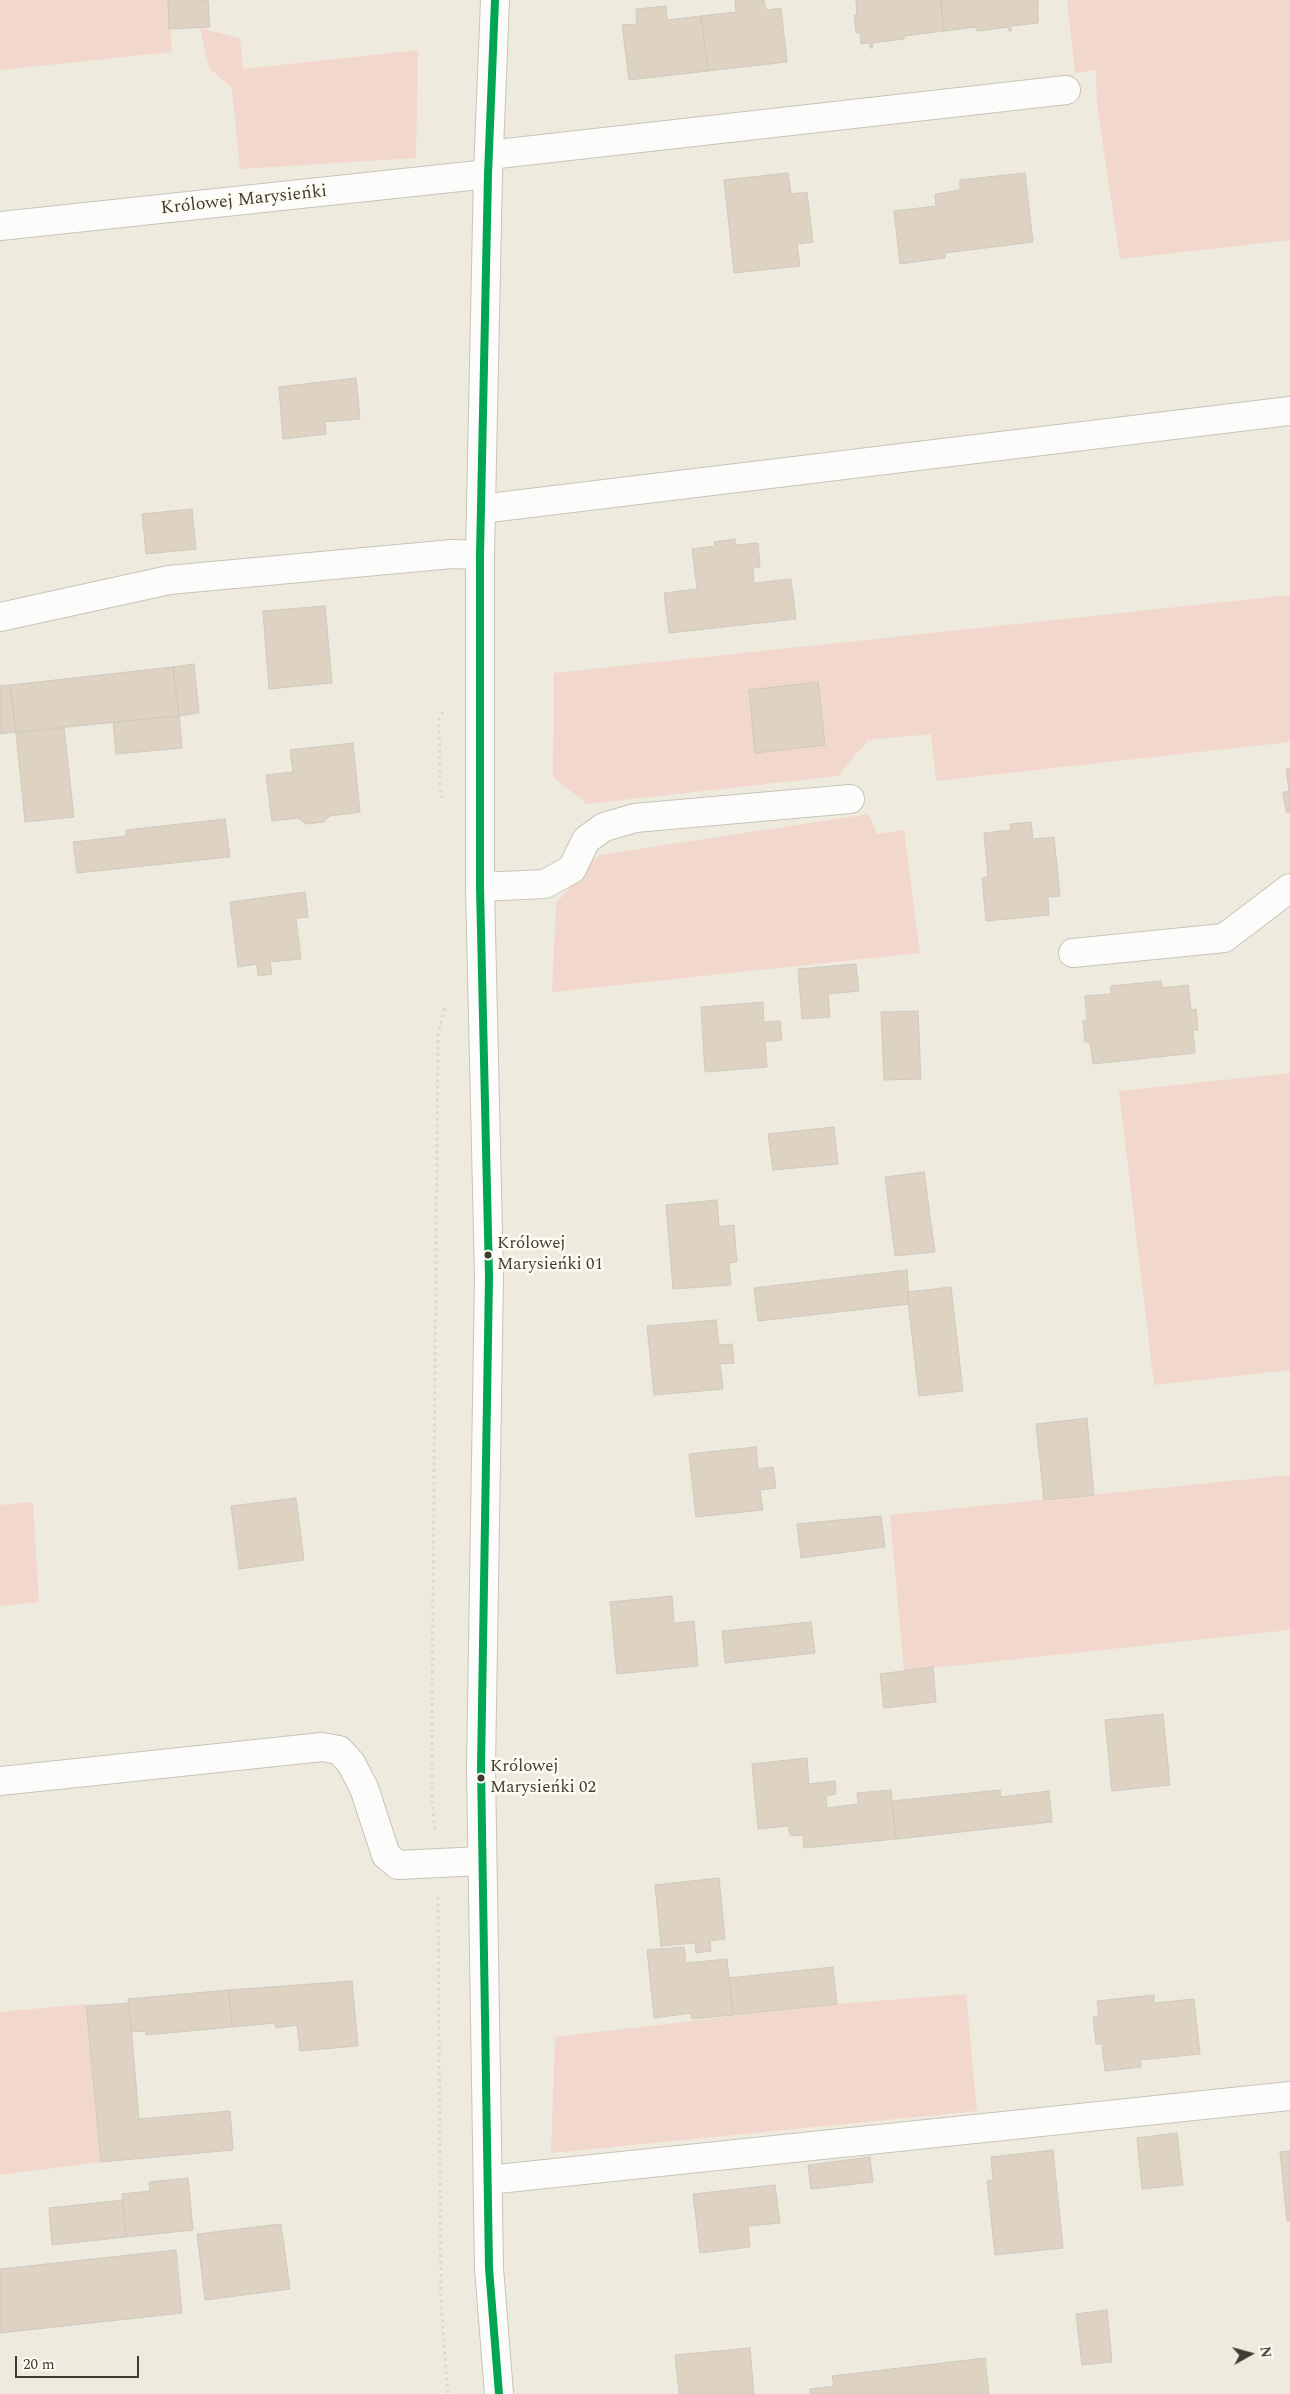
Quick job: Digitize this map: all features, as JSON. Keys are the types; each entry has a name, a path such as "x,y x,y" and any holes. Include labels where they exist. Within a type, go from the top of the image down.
{"main road":[{"path":"495,0 489,164 480,555 480,887 489,1277 481,1767 489,2268 499,2394"},
{"name":"Królowej Marysieńki","path":"0,226 1066,90"},
{"path":"481,509 1290,411"},
{"path":"0,617 169,580 452,554 480,555"},
{"path":"480,887 545,884 572,869 586,840 604,827 635,818 850,799"},
{"path":"1073,953 1224,938 1290,888"},
{"path":"0,1781 322,1747 339,1750 351,1763 364,1788 386,1855 398,1865 482,1861"},
{"path":"488,2180 1290,2096"}],"path":[{"path":"444,806 440,788 439,718 449,704"},
{"path":"448,998 438,1034 432,1803 438,1862 441,2304 448,2394"}],"shaded area":[{"path":"0,0 168,0 172,52 0,70"},
{"path":"1067,0 1290,0 1290,240 1120,259 1097,105 1096,70 1075,73"},
{"path":"200,28 240,38 243,69 418,50 416,158 240,169 232,88 209,68"},
{"path":"1290,595 1290,742 936,781 931,734 868,740 838,776 587,804 553,777 554,673"},
{"path":"869,814 877,834 904,830 920,953 552,992 556,903 599,855"},
{"path":"1290,1073 1290,1370 1154,1385 1119,1091"},
{"path":"1290,1475 1290,1630 904,1671 890,1515"},
{"path":"33,1502 39,1602 0,1606 0,1505"},
{"path":"966,1994 977,2111 551,2153 555,2037 837,2004"},
{"path":"85,2004 101,2162 0,2175 0,2012"}],"building":[{"path":"168,0 208,0 210,27 169,29"},
{"path":"735,0 764,0 766,10 781,8 787,62 708,71 701,16 736,12"},
{"path":"856,0 941,0 944,31 904,36 904,39 872,43 873,48 870,48 870,43 861,44 860,32 856,33 854,16 857,15"},
{"path":"941,0 1038,0 1038,23 1011,26 1011,31 1009,31 1009,27 977,31 976,27 944,31"},
{"path":"666,6 667,20 701,16 708,71 629,80 622,25 637,24 636,9"},
{"path":"788,173 791,194 807,192 813,242 797,244 800,266 734,273 724,180"},
{"path":"1025,173 1033,242 945,253 945,258 900,264 894,211 936,206 935,194 960,190 960,180"},
{"path":"356,378 360,419 325,422 326,434 283,439 279,387"},
{"path":"192,509 196,549 146,554 142,514"},
{"path":"735,539 735,545 758,543 760,567 753,568 754,583 791,579 796,619 669,633 664,593 697,589 692,549 715,546 714,542"},
{"path":"325,606 332,683 269,689 263,611"},
{"path":"194,664 199,713 179,716 173,667"},
{"path":"173,667 179,716 16,732 10,685"},
{"path":"818,682 825,745 755,753 749,690"},
{"path":"10,685 16,732 0,734 0,686"},
{"path":"179,716 182,748 116,754 113,722"},
{"path":"64,728 74,817 25,822 16,733"},
{"path":"353,743 360,812 330,816 324,822 306,824 298,818 272,821 266,775 293,772 290,750"},
{"path":"1290,768 1290,812 1286,812 1283,792 1289,791 1286,769"},
{"path":"225,819 230,857 77,873 73,842 126,836 126,830"},
{"path":"1031,822 1033,839 1054,837 1060,896 1048,897 1049,915 986,921 982,878 988,877 984,833 1011,830 1010,824"},
{"path":"305,892 308,917 296,918 301,959 270,962 272,974 258,976 257,964 238,967 230,902"},
{"path":"856,964 859,991 828,994 830,1017 802,1019 798,969"},
{"path":"1161,981 1162,988 1188,985 1191,1010 1196,1009 1198,1030 1193,1030 1195,1053 1093,1064 1090,1042 1085,1042 1083,1021 1087,1021 1085,996 1111,994 1111,986"},
{"path":"763,1002 764,1022 780,1021 782,1040 765,1042 767,1067 705,1072 701,1007"},
{"path":"918,1011 921,1079 884,1080 881,1012"},
{"path":"834,1127 838,1164 773,1170 768,1134"},
{"path":"924,1172 935,1252 895,1256 885,1177"},
{"path":"717,1200 719,1227 734,1225 737,1262 729,1263 731,1285 673,1289 666,1205"},
{"path":"907,1270 909,1304 758,1321 754,1288"},
{"path":"951,1287 963,1391 919,1396 907,1292"},
{"path":"716,1320 719,1345 732,1344 734,1363 720,1364 723,1389 654,1395 647,1326"},
{"path":"1087,1418 1094,1495 1044,1500 1036,1424"},
{"path":"756,1447 758,1469 773,1467 776,1488 760,1490 763,1510 696,1517 689,1454"},
{"path":"296,1498 304,1560 239,1569 231,1506"},
{"path":"881,1516 885,1547 801,1558 797,1524"},
{"path":"672,1596 674,1623 694,1621 698,1666 617,1674 610,1602"},
{"path":"811,1622 815,1653 725,1663 722,1631"},
{"path":"933,1667 936,1702 884,1708 880,1674"},
{"path":"1163,1714 1170,1785 1112,1791 1105,1720"},
{"path":"807,1758 809,1784 835,1781 836,1794 826,1796 827,1808 858,1804 857,1793 891,1790 896,1839 804,1848 803,1835 790,1836 788,1826 758,1829 752,1764"},
{"path":"1000,1790 1001,1797 1049,1791 1052,1822 896,1839 892,1801"},
{"path":"719,1878 725,1939 710,1941 711,1951 696,1953 695,1943 661,1946 655,1885"},
{"path":"684,1947 686,1963 727,1959 733,2015 692,2019 691,2013 654,2018 647,1950"},
{"path":"833,1967 837,2004 733,2015 729,1978"},
{"path":"352,1981 358,2046 300,2051 297,2025 276,2028 275,2023 232,2027 229,1990"},
{"path":"229,1990 232,2027 146,2035 146,2031 131,2032 128,1999"},
{"path":"1154,1995 1154,2003 1194,1999 1200,2054 1140,2060 1141,2067 1105,2071 1102,2044 1096,2044 1093,2017 1099,2016 1097,2001"},
{"path":"129,2003 139,2119 230,2111 233,2150 101,2162 86,2006"},
{"path":"1177,2133 1183,2185 1142,2189 1137,2138"},
{"path":"1053,2150 1063,2248 995,2255 987,2181 993,2180 991,2157"},
{"path":"1290,2151 1290,2221 1287,2221 1280,2152"},
{"path":"870,2157 873,2182 811,2189 808,2165"},
{"path":"188,2178 193,2230 126,2237 122,2194 150,2191 149,2182"},
{"path":"775,2185 780,2223 748,2226 750,2247 700,2253 693,2194"},
{"path":"123,2200 126,2237 52,2245 49,2208"},
{"path":"281,2224 290,2289 205,2300 197,2234"},
{"path":"176,2250 182,2313 0,2333 0,2269"},
{"path":"1107,2310 1112,2362 1082,2365 1076,2314"},
{"path":"750,2348 754,2394 679,2394 675,2355"},
{"path":"985,2358 989,2394 810,2394 810,2389 834,2386 832,2376"}],"transit line":[{"path":"495,0 488,174 480,555 480,887 489,1277 481,1767 489,2268 499,2394"}],"place":[{"name":"Królowej Marysieńki 01","path":"488,1255"},
{"name":"Królowej Marysieńki 02","path":"481,1778"}]}
